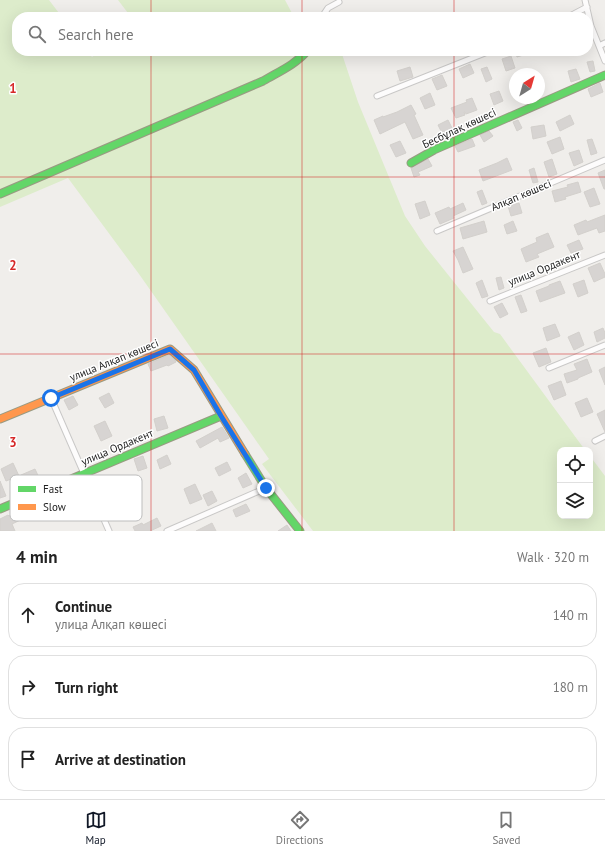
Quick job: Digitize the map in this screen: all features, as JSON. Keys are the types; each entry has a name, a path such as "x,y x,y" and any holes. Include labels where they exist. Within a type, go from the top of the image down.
{"street":[{"path":"585,0 588,12"},
{"path":"325,12 328,8 339,2"},
{"path":"578,12 587,7"},
{"path":"593,31 605,61"},
{"path":"599,46 605,43"},
{"path":"0,194 262,81 293,63 301,56"},
{"path":"377,96 477,56"},
{"name":"Бесбұлақ көшесі","path":"411,164 434,150 605,75"},
{"name":"Алқап көшесі","path":"437,231 605,160"},
{"name":"улица Ордакент","path":"490,301 605,255"},
{"path":"549,368 605,345"},
{"name":"улица Алқап көшесі","path":"0,419 170,349 194,370 221,416"},
{"path":"51,398 84,473"},
{"path":"221,416 266,488 300,531"},
{"name":"улица Ордакент","path":"79,475 221,416"},
{"path":"595,441 605,436"},
{"path":"167,531 266,488"},
{"name":"улица Ордакент","path":"0,509 10,505"},
{"path":"106,521 110,531"}],"green space":[{"path":"0,0 49,0 58,12 12,12 12,56 343,56 358,102 405,216 425,246 494,332 500,334 583,447 557,447 557,519 593,519 593,460 605,476 605,531 313,531 262,464 269,459 139,274 68,178 0,207"},
{"path":"118,0 285,0 291,12 127,12"}],"building":[{"path":"511,56 515,68 509,68 509,70 506,71 502,59"},
{"path":"593,61 595,71 590,72 587,62"},
{"path":"470,64 474,73 463,78 459,69"},
{"path":"410,67 413,77 400,81 397,71"},
{"path":"487,67 492,79 486,82 481,69"},
{"path":"576,69 580,79 571,82 568,71"},
{"path":"442,75 447,86 437,90 432,79"},
{"path":"600,83 603,92 591,97 588,89"},
{"path":"499,91 503,101 494,105 490,94"},
{"path":"430,93 435,105 425,109 420,98"},
{"path":"472,98 477,110 466,114 464,112 465,115 456,118 451,108 467,102 466,100"},
{"path":"411,105 416,114 414,115 423,135 413,139 405,122 380,134 374,120 397,112"},
{"path":"570,115 574,124 560,131 556,122"},
{"path":"448,120 454,132 444,137 438,125"},
{"path":"518,120 522,128 517,131 513,122"},
{"path":"544,125 546,136 533,139 531,127"},
{"path":"489,131 493,136 484,142 480,135"},
{"path":"560,137 564,149 552,154 547,142"},
{"path":"472,139 475,146 458,152 455,146"},
{"path":"592,139 597,153 591,155 587,140"},
{"path":"400,141 406,153 396,157 390,145"},
{"path":"579,150 583,162 574,166 569,153"},
{"path":"507,158 512,170 483,181 479,170"},
{"path":"428,159 432,166 418,172 420,175 414,177 411,168"},
{"path":"552,159 557,174 549,177 544,162"},
{"path":"534,168 538,182 533,183 529,170"},
{"path":"605,170 605,189 604,189 598,173"},
{"path":"578,182 581,192 555,202 552,191 568,187 567,185"},
{"path":"594,188 600,204 590,207 584,192"},
{"path":"482,190 487,203 482,205 477,192"},
{"path":"425,201 430,215 420,219 415,204"},
{"path":"463,203 466,210 453,216 454,218 440,224 435,213 449,207 450,209"},
{"path":"519,203 522,213 511,216 508,206"},
{"path":"605,215 605,231 599,233 597,228 578,235 574,225"},
{"path":"484,221 487,232 463,239 460,228"},
{"path":"513,221 517,231 507,234 504,225"},
{"path":"548,233 554,247 537,254 539,257 526,262 521,249 537,242 536,238"},
{"path":"579,240 583,249 571,253 567,245"},
{"path":"463,247 473,269 463,273 453,251"},
{"path":"600,263 605,277 594,282 588,268"},
{"path":"501,277 504,288 499,290 496,278"},
{"path":"482,280 488,296 482,298 476,283"},
{"path":"584,280 588,293 578,297 573,284"},
{"path":"560,281 565,293 540,302 536,291"},
{"path":"521,295 527,311 521,313 515,297"},
{"path":"502,303 508,314 500,318 494,307"},
{"path":"555,324 560,336 547,341 543,328"},
{"path":"603,328 605,338 597,342 594,332"},
{"path":"579,332 584,345 574,350 568,337"},
{"path":"546,348 551,362 539,367 533,353"},
{"path":"169,355 176,362 151,371 148,364"},
{"path":"587,359 592,372 567,383 564,374 577,370 574,364"},
{"path":"605,367 605,385 599,370"},
{"path":"561,381 566,395 554,400 548,386"},
{"path":"109,393 114,403 105,408 99,398"},
{"path":"73,396 78,405 69,410 64,400"},
{"path":"587,398 593,412 581,417 575,403"},
{"path":"605,410 605,432 597,414"},
{"path":"164,416 168,428 157,431 154,419"},
{"path":"105,421 112,436 101,441 94,426"},
{"path":"222,427 229,438 220,442 218,438 200,448 196,441"},
{"path":"167,455 171,464 160,469 157,460"},
{"path":"143,456 147,468 138,471 134,459"},
{"path":"227,462 231,470 219,476 215,468"},
{"path":"13,463 19,475 10,475 10,479 6,481 1,469"},
{"path":"35,469 38,475 21,475"},
{"path":"246,473 252,484 243,488 238,478"},
{"path":"0,481 6,496 0,498"},
{"path":"195,484 202,499 190,504 184,489"},
{"path":"212,491 217,501 208,506 203,495"},
{"path":"246,504 250,511 236,517 233,510"},
{"path":"8,515 10,521 18,521 12,524 15,531 0,531 0,519"},
{"path":"157,518 161,526 150,531 135,531 133,527 142,523 143,525"},
{"path":"212,523 216,531 196,531"},
{"path":"287,525 291,531 278,531"}],"traffic: fast":[{"path":"0,194 263,81 292,64 302,56"},
{"path":"411,163 434,150 605,75"},
{"path":"81,475 221,416"},
{"path":"245,454 266,488 300,531"},
{"path":"0,509 10,505"}],"traffic: slow":[{"path":"0,419 170,349 194,370 245,454"}],"route":[{"path":"51,398 170,349 194,370 266,488"}]}
